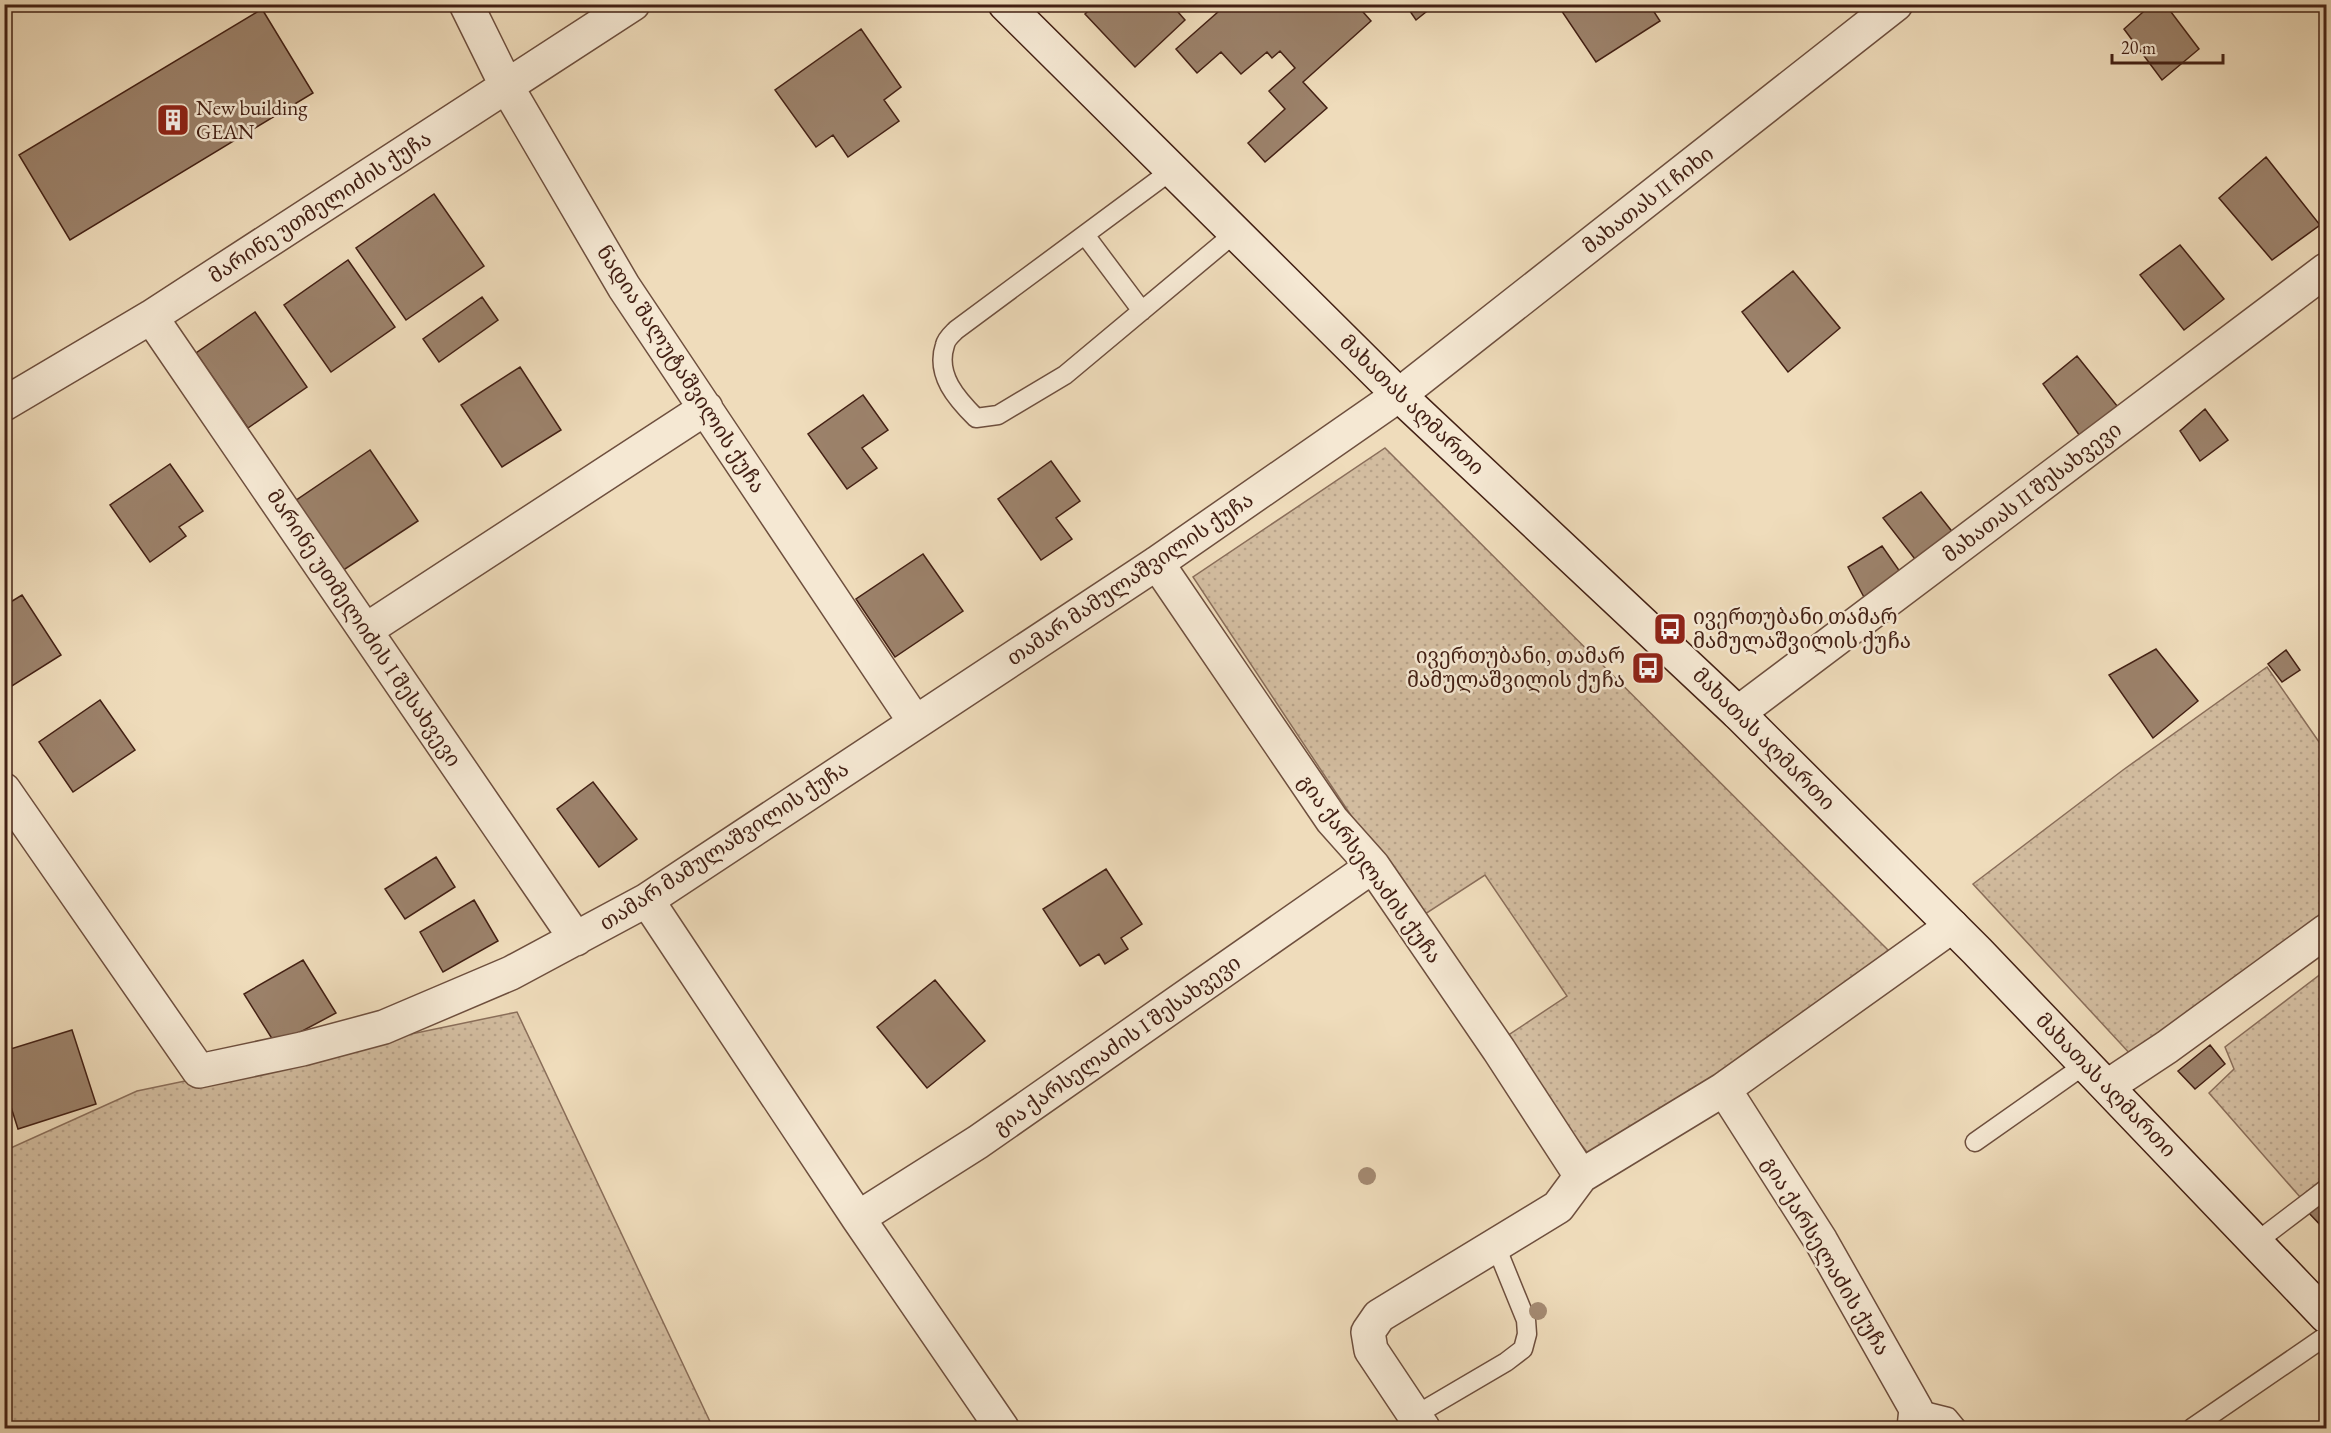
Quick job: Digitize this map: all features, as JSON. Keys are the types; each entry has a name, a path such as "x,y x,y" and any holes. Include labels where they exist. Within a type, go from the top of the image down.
{"street":[{"name":"ნადია შალუტაშვილის ქუჩა","path":"466,4 507,87 624,287 915,722"},
{"name":"მარინე უთმელიძის ქუჩა","path":"4,404 151,317 633,4"},
{"name":"მახათას აღმართი","path":"1005,4 1399,395 1738,713 1952,926 2326,1316"},
{"name":"მახათას II ჩიხი","path":"1399,395 1896,4"},
{"name":"მახათას II შესახვევი","path":"1738,713 2326,270"},
{"name":"მარინე უთმელიძის I შესახვევი","path":"151,317 576,939"},
{"name":"თამარ მამულაშვილის ქუჩა","path":"4,790 199,1071 302,1049 384,1027 511,974 647,900 1157,563 1399,395"},
{"path":"366,630 706,408"},
{"name":"გია ქარსელაძის ქუჩა","path":"1157,563 1332,820 1373,866 1500,1050 1581,1176"},
{"name":"გია ქარსელაძის I შესახვევი","path":"858,1218 978,1142 1373,866"},
{"path":"647,900 858,1218 1002,1428"},
{"path":"1419,1422 1371,1350 1368,1332 1379,1316 1558,1207 1581,1176 1724,1089 1952,926"},
{"path":"2097,1075 2167,1047 2326,931"},
{"name":"გია ქარსელაძის ქუჩა","path":"1724,1089 1821,1241 1915,1419"}],"lane":[{"path":"1172,170 956,330 945,343 943,373 956,398 976,418 998,415 1065,375 1235,233"},
{"path":"1084,235 1142,311"},
{"path":"1975,1142 2097,1075"},
{"path":"2255,1243 2326,1190"},
{"path":"1419,1422 1523,1349 1527,1334 1526,1320 1495,1245"},
{"path":"2192,1428 2326,1336"},
{"path":"1915,1419 1948,1417 1957,1428"}],"shaded area":[{"path":"1385,448 1889,951 1864,980 1590,1156 1501,1040 1567,996 1485,875 1419,918 1193,577"},
{"path":"2267,667 2326,752 2326,911 2133,1057 1973,884 2123,770"},
{"path":"2326,970 2326,1176 2300,1197 2209,1093 2234,1069 2225,1047"},
{"path":"517,1012 713,1428 5,1428 4,1151 137,1091"}],"building":[{"path":"1095,4 1171,4 1185,20 1135,67 1085,14"},
{"path":"1227,4 1356,4 1371,21 1303,82 1327,108 1265,162 1248,143 1285,109 1269,91 1295,68 1280,51 1272,58 1267,52 1241,74 1221,52 1197,73 1176,49"},
{"path":"1405,4 1436,4 1416,20"},
{"path":"1563,4 1649,4 1660,21 1596,62 1559,7"},
{"path":"2152,4 2165,4 2199,49 2162,80 2124,29"},
{"name":"New building GEAN","path":"262,9 313,93 70,240 19,155"},
{"path":"861,29 901,87 884,100 899,121 848,157 833,135 816,147 775,90"},
{"path":"2266,157 2320,225 2272,260 2219,198"},
{"path":"434,194 484,266 406,320 356,248"},
{"path":"2180,245 2224,299 2184,330 2140,275"},
{"path":"348,260 395,327 331,372 284,305"},
{"path":"1793,271 1840,328 1788,372 1742,312"},
{"path":"482,297 498,320 439,362 423,339"},
{"path":"255,312 307,387 248,428 196,353"},
{"path":"2077,356 2122,412 2082,439 2043,384"},
{"path":"520,367 561,430 502,467 461,405"},
{"path":"863,395 888,430 862,448 877,468 847,489 808,434"},
{"path":"2205,409 2228,440 2200,461 2180,431"},
{"path":"370,450 418,521 339,573 292,503"},
{"path":"1051,461 1080,501 1056,518 1072,539 1041,560 998,499"},
{"path":"170,464 203,511 179,527 186,536 150,562 110,505"},
{"path":"1921,492 1954,534 1918,563 1883,518"},
{"path":"1882,546 1903,576 1866,601 1848,567"},
{"path":"923,554 963,611 895,657 856,599"},
{"path":"22,595 61,655 4,691 4,606"},
{"path":"2156,649 2198,701 2153,738 2109,675"},
{"path":"2286,650 2300,670 2282,682 2268,664"},
{"path":"100,700 135,750 73,792 39,742"},
{"path":"593,782 637,839 599,867 557,809"},
{"path":"436,857 455,887 405,919 385,889"},
{"path":"1106,869 1142,924 1121,938 1128,949 1105,964 1099,954 1080,966 1043,909"},
{"path":"474,900 498,941 443,972 420,932"},
{"path":"303,960 336,1013 276,1045 244,994"},
{"path":"935,980 985,1041 927,1088 877,1027"},
{"path":"72,1030 96,1104 18,1129 4,1085 4,1051"},
{"path":"2210,1045 2225,1064 2195,1089 2178,1071"},
{"path":"2326,1197 2326,1231 2308,1212"}],"place":[{"name":"New building GEAN","path":"173,120"},
{"name":"ივერთუბანი თამარ მამულაშვილის ქუჩა","path":"1670,629"},
{"name":"ივერთუბანი, თამარ მამულაშვილის ქუჩა","path":"1648,668"}]}
